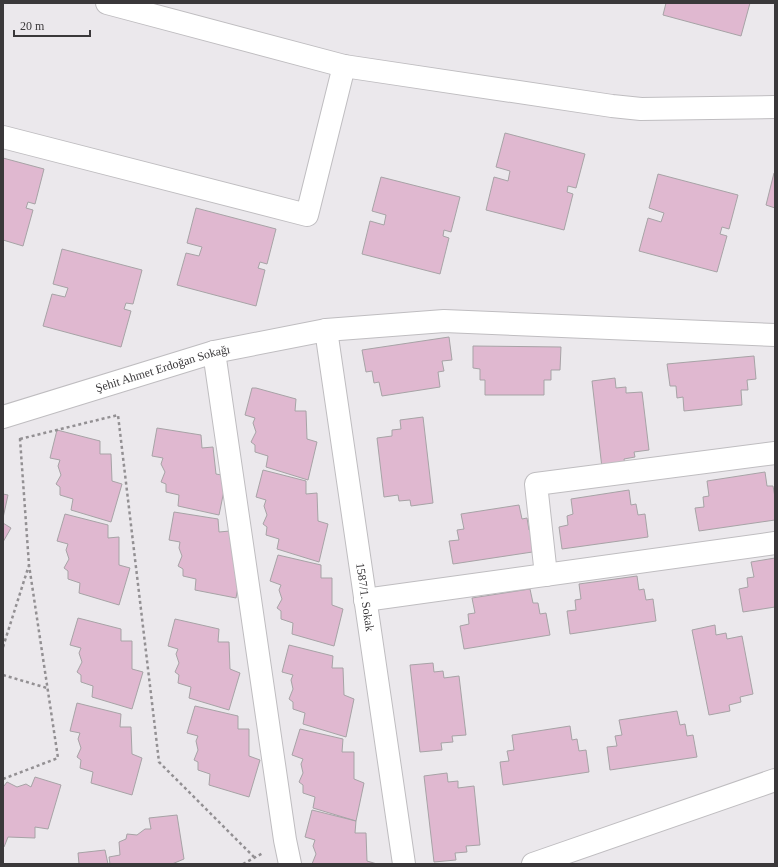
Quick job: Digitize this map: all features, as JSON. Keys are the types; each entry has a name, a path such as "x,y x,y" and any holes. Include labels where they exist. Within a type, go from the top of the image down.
{"street":[{"path":"108,3 344,66 641,109 775,107"},
{"path":"3,137 307,215 344,66"},
{"name":"Şehit Ahmet Erdoğan Sokağı","path":"3,417 214,352 326,330 444,321 775,335"},
{"name":"1587/1. Sokak","path":"326,330 404,864"},
{"path":"214,352 285,840 290,864"},
{"path":"546,575 536,484 775,453"},
{"path":"365,600 775,543"},
{"path":"533,864 775,780"}],"path":[{"path":"14,441 118,415 159,762 254,858"},
{"path":"3,780 58,758 29,565 20,439"},
{"path":"3,647 29,565"},
{"path":"3,675 47,688"}],"building":[{"path":"666,3 750,3 741,36 663,15"},
{"path":"505,133 585,154 576,188 568,186 567,192 573,194 564,230 486,210 494,177 508,181 510,171 496,167"},
{"path":"3,158 44,169 35,204 28,202 26,208 33,210 23,246 3,240"},
{"path":"775,173 775,208 766,205"},
{"path":"658,174 738,195 729,229 722,227 720,234 727,236 717,272 639,251 648,218 661,222 664,213 649,208"},
{"path":"381,177 460,197 451,232 444,230 443,236 449,238 440,274 362,254 370,221 384,225 386,215 372,211"},
{"path":"196,208 276,229 267,264 260,262 258,268 265,270 256,306 177,285 186,253 199,256 202,247 187,243"},
{"path":"62,249 142,270 133,304 126,303 124,309 131,311 121,347 43,326 52,294 65,297 68,288 53,284"},
{"path":"449,337 452,360 442,361 444,371 438,372 440,387 382,396 379,382 374,383 372,371 366,372 362,350"},
{"path":"473,346 561,347 560,370 551,370 551,380 544,380 544,395 485,395 485,380 480,380 480,369 473,368"},
{"path":"754,356 756,379 747,380 748,390 741,390 742,405 684,411 683,397 677,398 676,386 670,386 667,364"},
{"path":"615,378 616,388 626,387 626,393 642,392 649,450 634,452 635,457 624,459 625,465 602,468 592,381"},
{"path":"252,388 296,399 295,411 306,411 307,439 317,442 308,480 266,467 268,456 255,452 255,445 251,442 256,432 253,423 255,418 245,415"},
{"path":"423,417 433,503 411,506 410,500 399,501 398,495 384,497 377,438 392,436 392,430 401,429 400,420"},
{"path":"157,428 201,435 202,448 213,447 216,474 227,476 219,515 178,506 179,495 166,492 166,484 161,482 165,472 161,464 163,458 152,456"},
{"path":"57,430 100,441 100,454 111,454 112,481 122,484 111,522 71,510 73,499 60,495 60,487 56,484 61,475 58,466 60,460 50,458"},
{"path":"263,470 306,481 306,494 317,493 318,521 328,524 319,562 277,549 279,539 266,535 267,527 263,524 267,515 264,506 266,500 256,497"},
{"path":"765,472 767,486 773,486 775,497 775,520 699,531 695,508 704,507 703,497 709,496 707,481"},
{"path":"629,490 631,505 636,504 638,515 645,514 648,537 562,549 559,527 568,525 567,516 573,514 571,499"},
{"path":"3,494 8,495 3,518"},
{"path":"519,505 522,519 527,518 529,530 536,529 539,551 453,564 449,541 459,540 457,530 464,529 461,514"},
{"path":"174,512 218,519 219,532 230,531 243,560 236,598 195,590 196,579 183,576 183,569 178,566 182,556 179,548 180,542 169,540"},
{"path":"65,514 108,525 108,538 119,537 119,565 130,568 119,605 79,593 80,583 68,579 68,571 64,568 69,559 66,550 68,544 57,541"},
{"path":"3,523 11,528 3,542"},
{"path":"278,555 321,565 321,578 332,578 332,605 343,609 334,646 292,634 293,623 281,619 281,611 277,608 282,599 279,590 281,585 270,581"},
{"path":"775,558 775,607 743,612 739,589 748,587 747,578 754,577 751,562"},
{"path":"637,576 639,590 644,589 646,600 653,599 656,621 570,634 567,611 576,610 575,600 581,599 579,584"},
{"path":"530,589 533,603 538,603 540,614 546,613 550,635 464,649 460,626 469,624 468,614 475,613 472,598"},
{"path":"78,618 121,629 121,641 132,641 132,669 143,672 132,709 92,697 93,686 81,682 81,675 77,672 82,662 79,653 81,648 70,645"},
{"path":"175,619 219,629 218,642 229,642 230,669 240,673 229,710 189,698 191,687 178,683 179,675 175,672 179,663 176,654 178,649 168,646"},
{"path":"715,625 716,635 726,633 727,639 742,636 753,694 740,697 741,702 729,705 730,711 709,715 692,630"},
{"path":"289,645 333,656 332,668 343,668 344,695 354,699 346,737 303,724 305,713 293,709 293,702 289,699 293,689 291,680 293,675 282,672"},
{"path":"433,663 434,672 443,671 444,678 459,676 466,735 452,736 453,742 441,743 442,750 420,752 410,665"},
{"path":"77,703 121,714 120,727 131,727 132,754 142,758 132,795 91,783 93,772 80,768 81,760 77,757 81,748 78,739 80,733 70,731"},
{"path":"195,706 238,716 238,729 249,729 249,756 260,760 249,797 209,785 210,774 198,770 198,762 194,760 198,750 196,741 198,736 187,733"},
{"path":"677,711 680,725 685,724 687,736 693,735 697,757 610,770 607,747 617,746 615,736 622,735 619,720"},
{"path":"570,726 572,740 577,739 579,751 586,750 589,772 503,785 500,762 509,761 507,751 514,750 512,735"},
{"path":"300,729 343,739 342,752 354,752 354,779 364,783 356,821 313,808 315,797 303,793 303,785 299,782 303,773 301,764 303,759 292,755"},
{"path":"447,773 448,782 458,781 458,788 474,786 480,845 466,846 467,852 455,853 456,860 434,862 424,776"},
{"path":"35,777 61,785 48,829 35,827 35,838 8,837 3,847 3,786 7,782 17,787 26,784 31,787"},
{"path":"312,810 356,821 355,833 366,833 367,861 377,864 312,864 316,854 313,846 315,840 305,837"},
{"path":"177,815 184,859 172,864 110,864 109,857 120,855 119,842 126,839 127,834 137,835 145,829 151,829 149,818"},
{"path":"105,850 108,864 79,864 78,853"}]}
